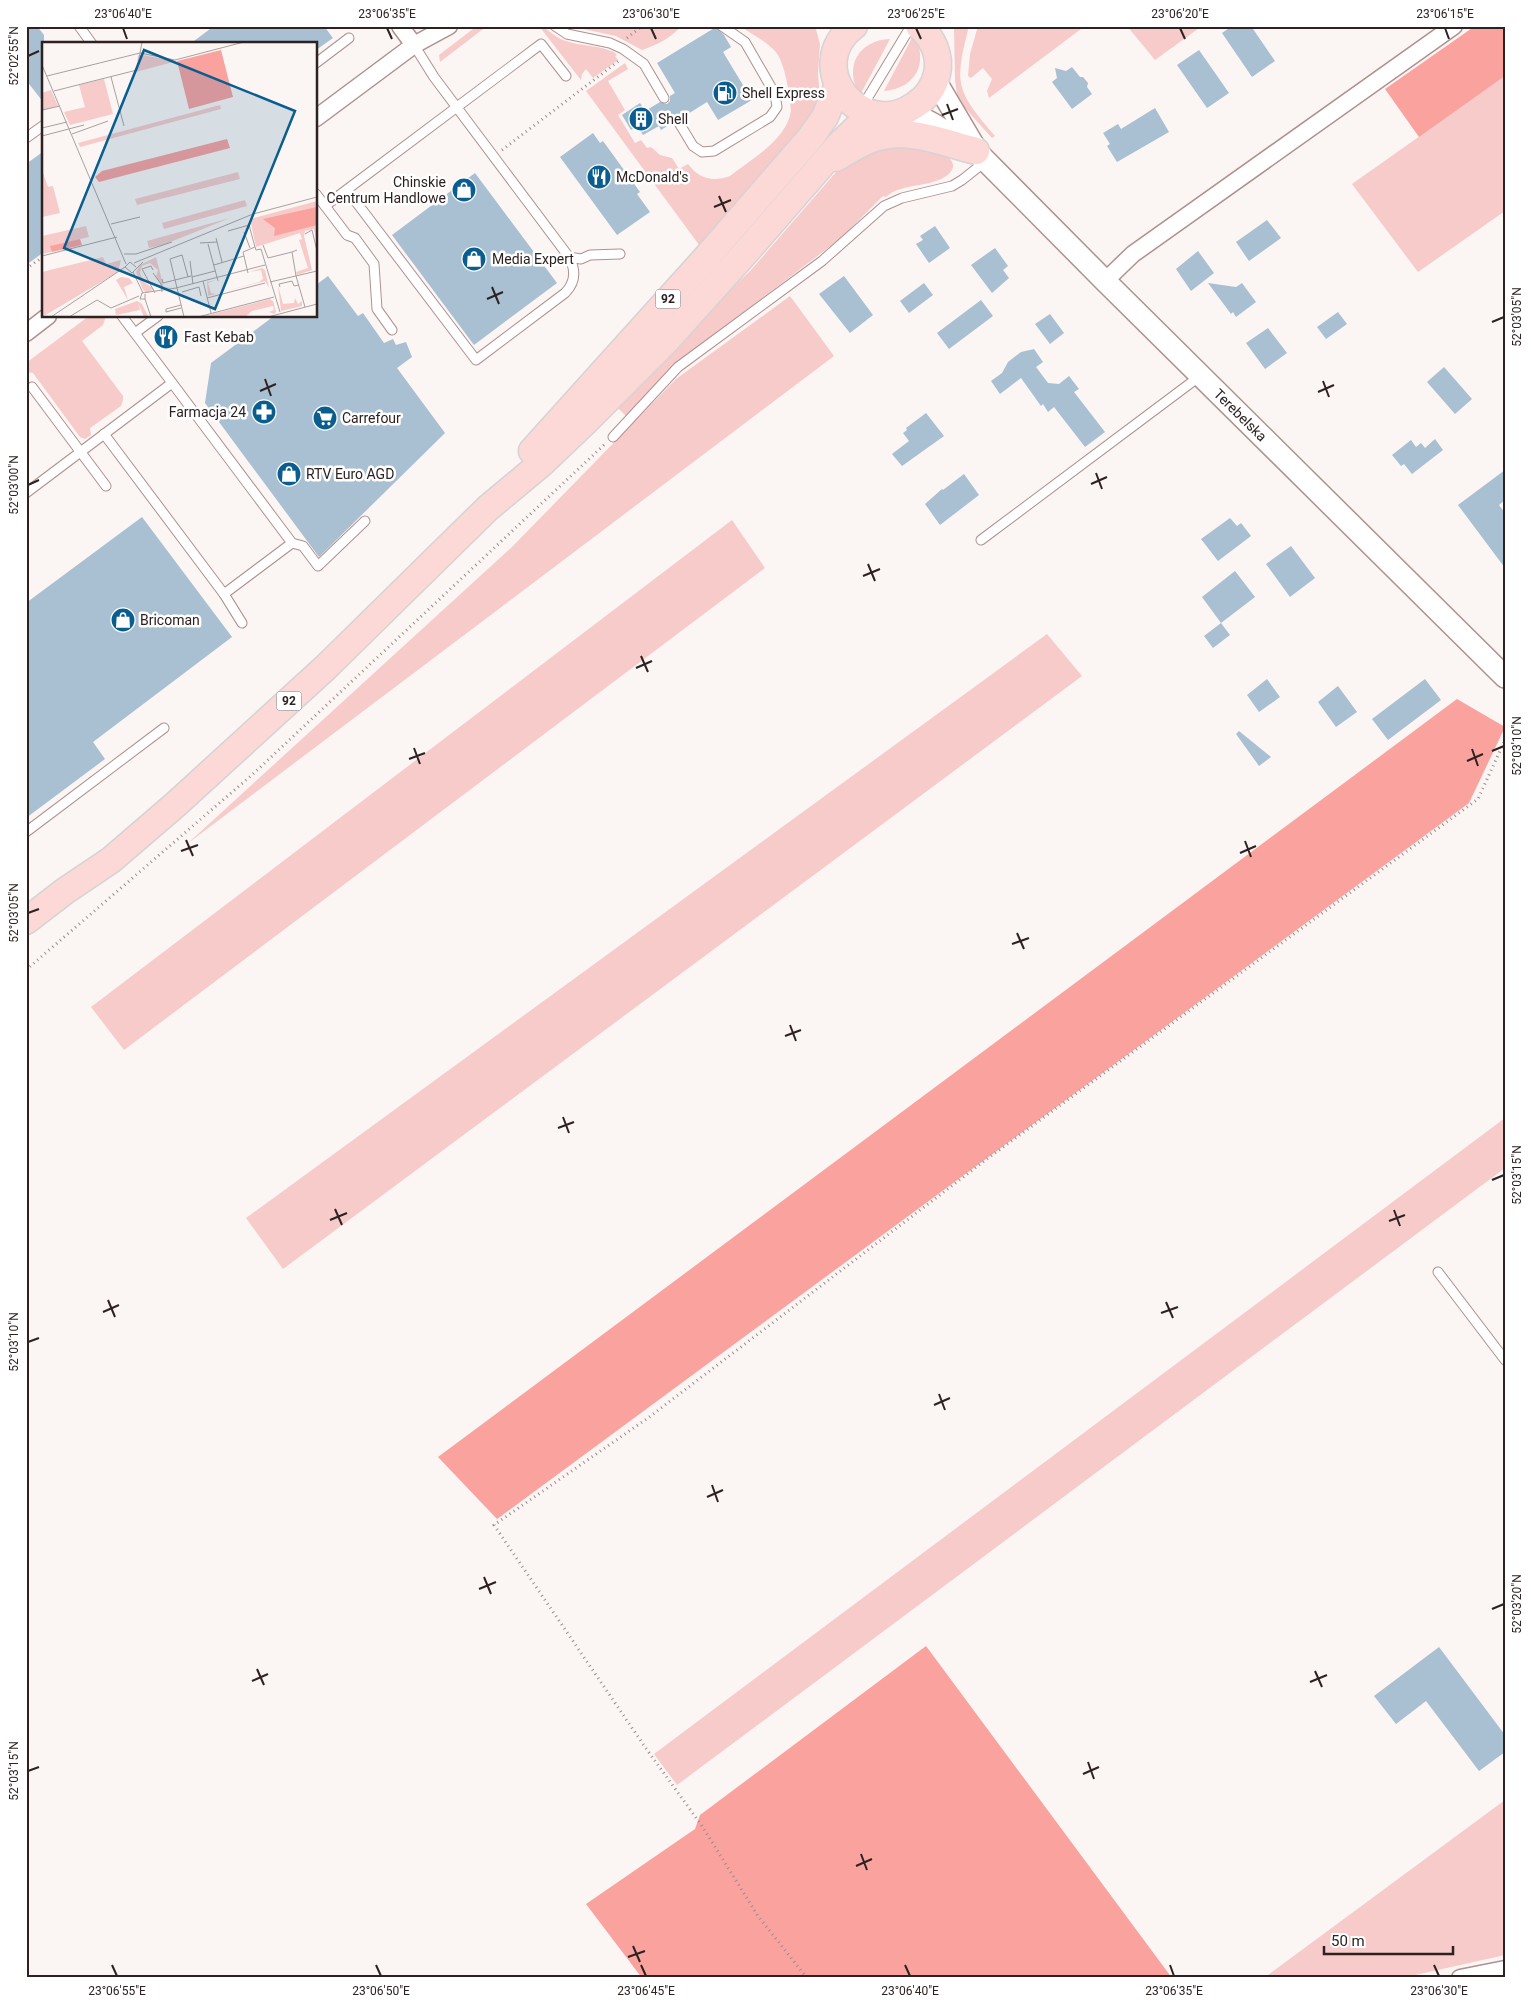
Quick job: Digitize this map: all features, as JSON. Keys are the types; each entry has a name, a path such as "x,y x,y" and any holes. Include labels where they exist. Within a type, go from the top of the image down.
{"main road":[{"path":"844,30 833,64 838,86 848,100 866,112 888,116 907,110 923,99 935,80 939,38 928,36 919,26"},
{"name":"92","path":"488,508 510,476 705,259 811,137 825,117 838,86"},
{"name":"92","path":"26,942 74,900 111,860 318,674 488,508 542,463 636,372 746,252 857,126 866,112"},
{"path":"819,169 862,143 890,135 918,135 981,156"},
{"name":"92","path":"26,921 65,891 111,860"}],"street":[{"path":"400,26 414,45"},
{"path":"414,45 433,26"},
{"path":"318,117 414,45 449,26"},
{"path":"1105,281 1133,254 1454,26"},
{"name":"Terebelska","path":"935,80 981,156"},
{"name":"Terebelska","path":"907,110 935,125 981,156 1200,376 1505,677"},
{"path":"26,333 45,318"},
{"path":"1460,1978 1505,1969"}],"lane":[{"path":"79,26 91,42"},
{"path":"554,26 567,34 610,43 622,49 644,64 664,98"},
{"path":"678,121 693,146 702,152 714,151 770,117 777,107 775,94 745,42 722,26"},
{"path":"866,112 911,26"},
{"path":"318,61 349,38"},
{"path":"325,206 541,44 566,76"},
{"path":"347,190 476,360 568,290 574,276 573,263 434,77 414,45"},
{"path":"26,138 42,126"},
{"path":"613,437 678,367 822,261 884,206 902,198 952,186 962,180 981,156"},
{"path":"318,198 347,235 355,238 374,264 377,309 392,330"},
{"path":"569,257 580,259 590,255 620,254"},
{"path":"123,318 292,543 303,546 318,566 365,521"},
{"path":"135,334 155,318"},
{"path":"981,540 1200,376"},
{"path":"26,493 172,383"},
{"path":"32,388 106,486"},
{"path":"104,434 224,594 242,624"},
{"path":"224,594 292,543"},
{"path":"26,832 164,728"},
{"path":"1438,1272 1505,1360"}],"path":[{"path":"493,156 620,62"},
{"path":"26,269 42,257"},
{"path":"26,970 252,774 613,437"},
{"path":"807,1978 758,1916 702,1826 645,1747 494,1525 648,1418 995,1153 1478,799 1505,740"}],"shaded area":[{"path":"477,26 487,26 440,62 439,55"},
{"path":"539,26 544,26 560,39 614,52 618,60 593,78 586,69 582,74 581,80"},
{"path":"569,26 681,26 663,41 642,50 616,36"},
{"path":"740,26 815,26 820,44 818,73 820,98 815,118 702,249 586,91 625,63 628,69 608,81 625,110 618,115 635,143 641,140 647,148 651,147 660,155 672,158 679,169 688,164 697,173 707,178 718,179 730,176 775,140 788,122 791,111 786,80 779,56 767,44"},
{"path":"954,26 969,26 961,62 960,75 962,86 972,108 995,136 992,138 965,108 957,94"},
{"path":"978,26 1085,26 989,98 987,91 992,79 983,68 971,78 968,76 970,54"},
{"path":"1127,26 1202,26 1155,60"},
{"path":"1475,26 1505,26 1505,76 1419,137 1385,89"},
{"path":"914,34 920,55 920,64 917,72 904,85 884,91"},
{"path":"890,39 860,95 853,75 857,57 869,44"},
{"path":"1505,76 1505,211 1418,272 1352,184"},
{"path":"882,143 936,151 951,160 952,170 938,180 903,188 886,197 883,196 841,238 673,366 626,416 613,403 751,270 836,172 859,152"},
{"path":"790,296 834,356 187,844 512,547 676,379"},
{"path":"86,318 105,318 103,325 82,341 123,396 121,406 90,428 91,435 85,439 80,437 33,373 26,372 26,363"},
{"path":"732,520 765,568 124,1050 91,1007"},
{"path":"1047,634 1082,676 283,1269 246,1218"},
{"path":"1457,699 1505,727 1469,803 497,1519 438,1457"},
{"path":"1505,1118 1505,1168 677,1785 654,1754"},
{"path":"926,1646 1172,1978 642,1978 586,1904 695,1829 700,1815"},
{"path":"1505,1800 1505,1955 1402,1978 1264,1978"}],"building":[{"path":"26,26 37,26 44,35 44,42 42,42 42,100 26,80"},
{"path":"214,26 324,26 333,38 318,49 318,42 193,42"},
{"path":"1232,26 1251,26 1275,61 1252,77 1222,33"},
{"path":"716,27 724,35 731,47 723,52 752,100 718,120 707,102 683,117 674,116 672,123 661,130 659,126 643,135 638,126 631,130 622,115 640,103 645,111 660,102 667,104 670,101 670,96 675,93 657,63"},
{"path":"1199,50 1229,93 1207,108 1177,65"},
{"path":"1072,67 1088,83 1087,87 1092,94 1072,109 1052,82 1057,78 1055,68 1066,71"},
{"path":"1155,108 1169,132 1117,162 1107,146 1110,144 1103,133 1118,124 1121,129"},
{"name":"McDonald's","path":"593,133 600,143 603,141 640,192 637,194 650,212 617,235 560,157"},
{"path":"42,152 42,253 26,265 26,164"},
{"name":"Media Expert","path":"475,173 557,283 474,345 392,235"},
{"path":"1267,220 1281,238 1249,261 1236,242"},
{"path":"935,226 950,248 929,263 916,244 923,240 920,236"},
{"path":"995,248 1008,266 1003,270 1009,278 992,293 971,265"},
{"path":"1198,251 1214,273 1191,291 1176,269"},
{"name":"Carrefour","path":"328,276 358,316 363,313 384,343 393,339 396,345 406,342 412,357 397,368 445,433 319,557 205,403 211,363 271,318 318,318 318,284"},
{"path":"844,276 873,315 850,333 819,294"},
{"path":"924,283 933,295 909,313 900,301"},
{"path":"1208,283 1236,287 1242,283 1256,302 1236,317 1233,312 1231,314"},
{"path":"981,300 993,316 949,349 937,333"},
{"path":"1338,312 1347,324 1326,339 1317,327"},
{"path":"1050,314 1064,333 1050,344 1035,324"},
{"path":"1268,328 1287,353 1265,369 1246,343"},
{"path":"1034,349 1043,362 1036,367 1048,383 1059,384 1069,376 1079,389 1074,392 1105,432 1085,447 1054,407 1048,412 1043,404 1041,406 1021,378 1000,394 991,381 1002,373 1008,362 1021,352"},
{"path":"1444,367 1472,399 1455,414 1427,382"},
{"path":"926,413 944,436 902,466 892,454 909,441 903,433 907,430 906,428"},
{"path":"1435,439 1443,450 1412,474 1404,464 1401,466 1392,455 1411,440 1416,447 1421,443 1425,448"},
{"path":"1505,470 1505,500 1499,505 1505,513 1505,568 1458,505"},
{"path":"964,474 979,495 940,525 925,504 942,489"},
{"name":"Bricoman","path":"142,517 232,637 93,742 105,759 26,818 26,603"},
{"path":"1230,518 1237,526 1241,523 1251,536 1218,561 1201,539"},
{"path":"1291,546 1315,578 1290,597 1266,564"},
{"path":"1235,571 1255,597 1221,623 1202,597"},
{"path":"1221,623 1230,635 1213,648 1204,636"},
{"path":"1267,679 1280,697 1259,712 1247,695"},
{"path":"1425,679 1441,700 1388,740 1372,719"},
{"path":"1338,686 1357,712 1336,727 1318,702"},
{"path":"1239,731 1271,757 1259,766 1236,734"},
{"path":"1439,1647 1505,1735 1505,1752 1479,1771 1426,1701 1396,1724 1374,1696"}],"place":[{"name":"Shell Express","path":"725,93"},
{"name":"Shell","path":"641,119"},
{"name":"McDonald's","path":"599,177"},
{"name":"Chinskie Centrum Handlowe","path":"464,190"},
{"name":"Media Expert","path":"474,259"},
{"name":"Fast Kebab","path":"166,337"},
{"name":"Farmacja 24","path":"264,412"},
{"name":"Carrefour","path":"325,418"},
{"name":"RTV Euro AGD","path":"289,474"},
{"name":"Bricoman","path":"123,620"}]}
